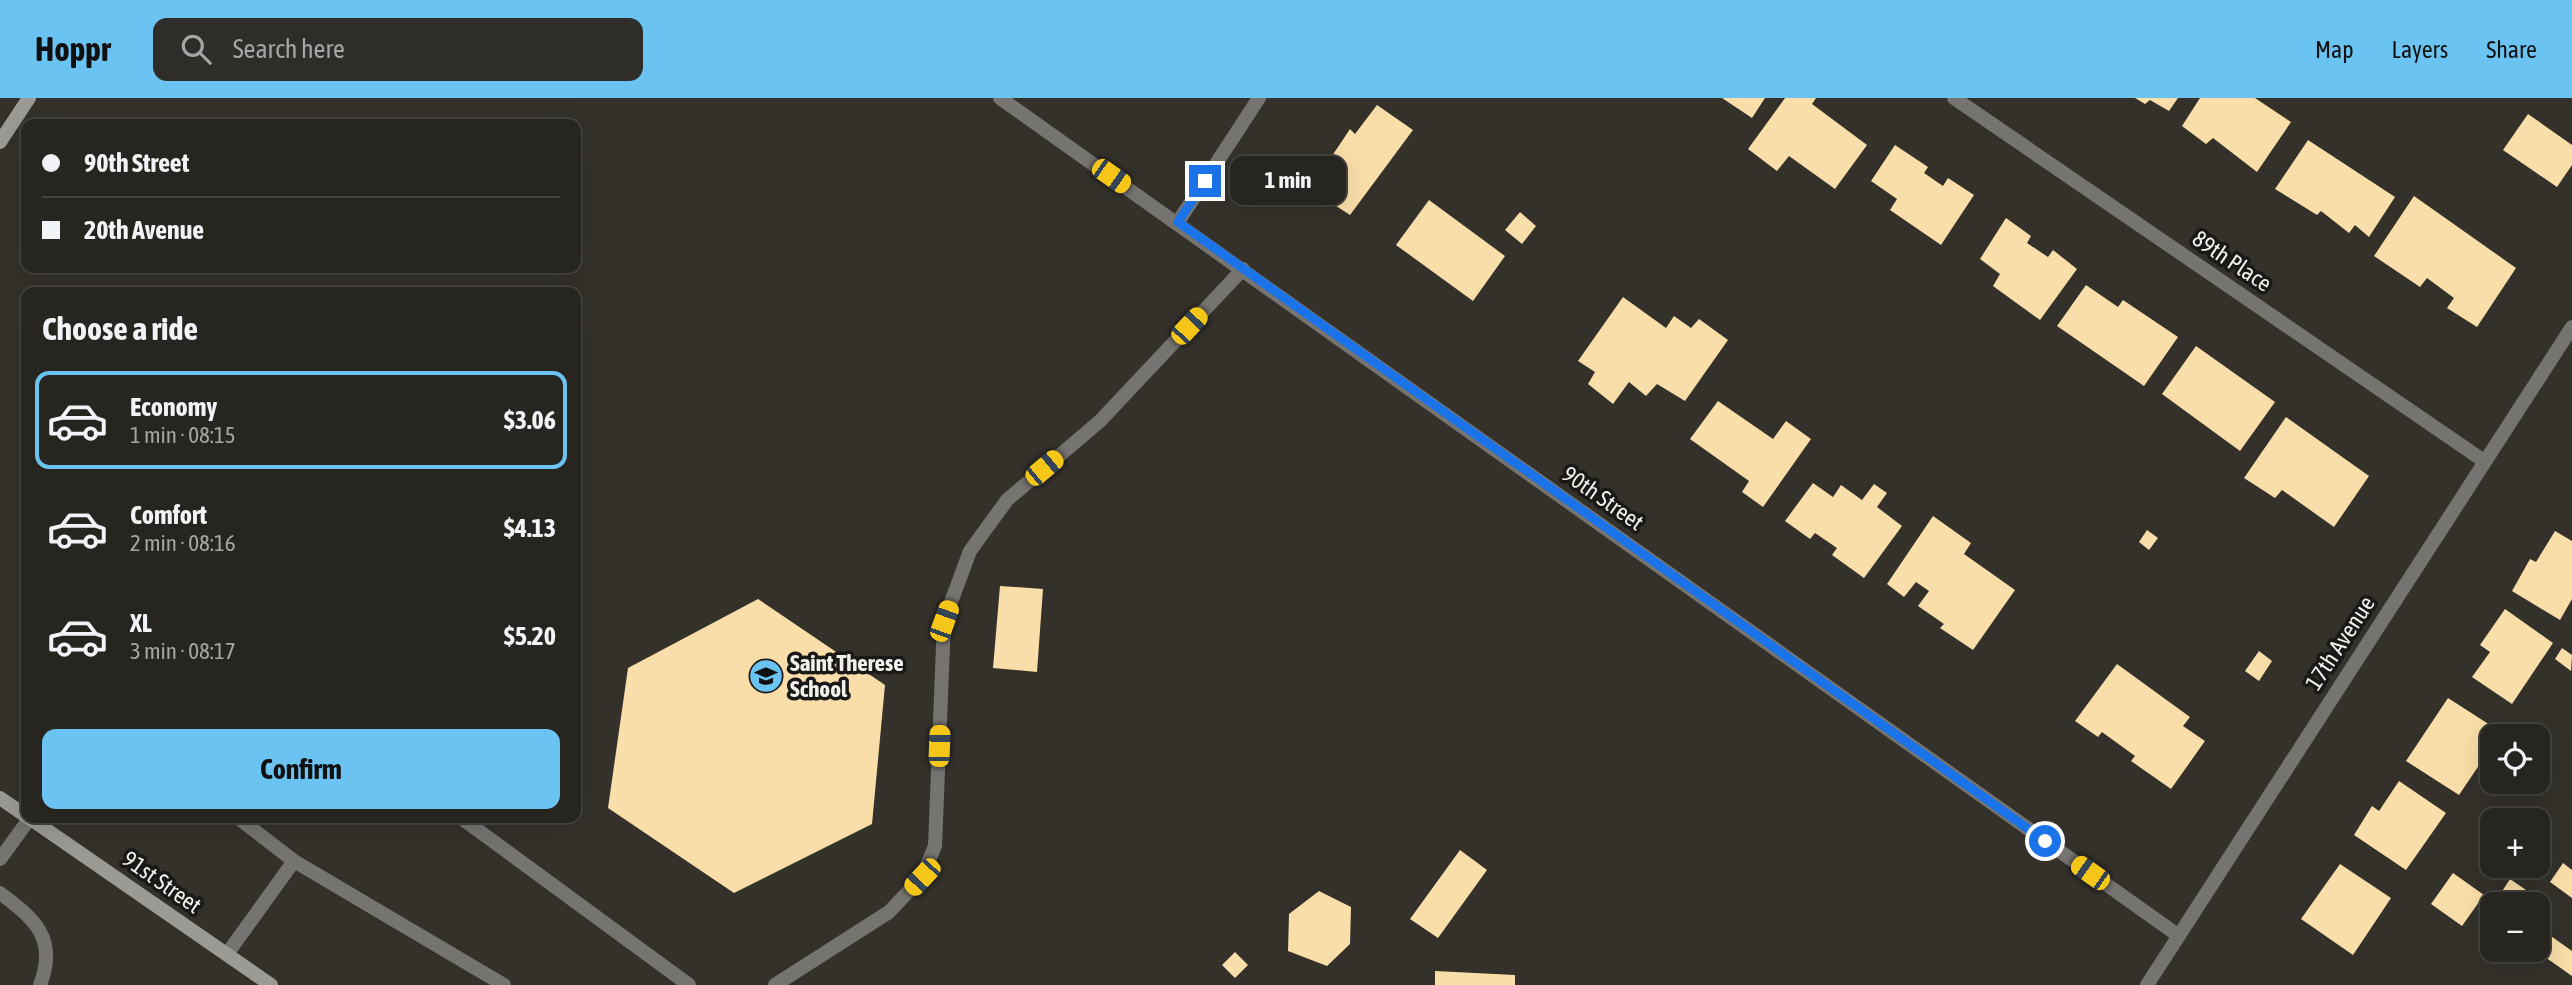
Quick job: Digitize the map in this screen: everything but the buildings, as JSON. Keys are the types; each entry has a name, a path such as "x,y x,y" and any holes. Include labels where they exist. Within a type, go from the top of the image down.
{"street":[{"path":"0,142 29,98"},
{"name":"90th Street","path":"1000,98 2179,936"},
{"path":"1178,222 1259,98"},
{"name":"89th Place","path":"1954,98 2484,461"},
{"path":"775,985 889,912 922,877 935,846 944,621 970,551 1007,500 1100,421 1243,269"},
{"name":"17th Avenue","path":"2147,985 2572,327"},
{"name":"91st Street","path":"0,798 21,812"},
{"path":"0,859 24,823"},
{"name":"91st Street","path":"37,823 271,985"},
{"path":"245,823 294,861 504,985"},
{"path":"468,823 689,985"},
{"path":"227,954 294,861"},
{"path":"0,893 33,918 47,948 46,969 40,985"}],"place":[{"name":"Saint Therese School","path":"766,676"}],"route":[{"path":"1205,181 1178,222 2045,841"}]}
